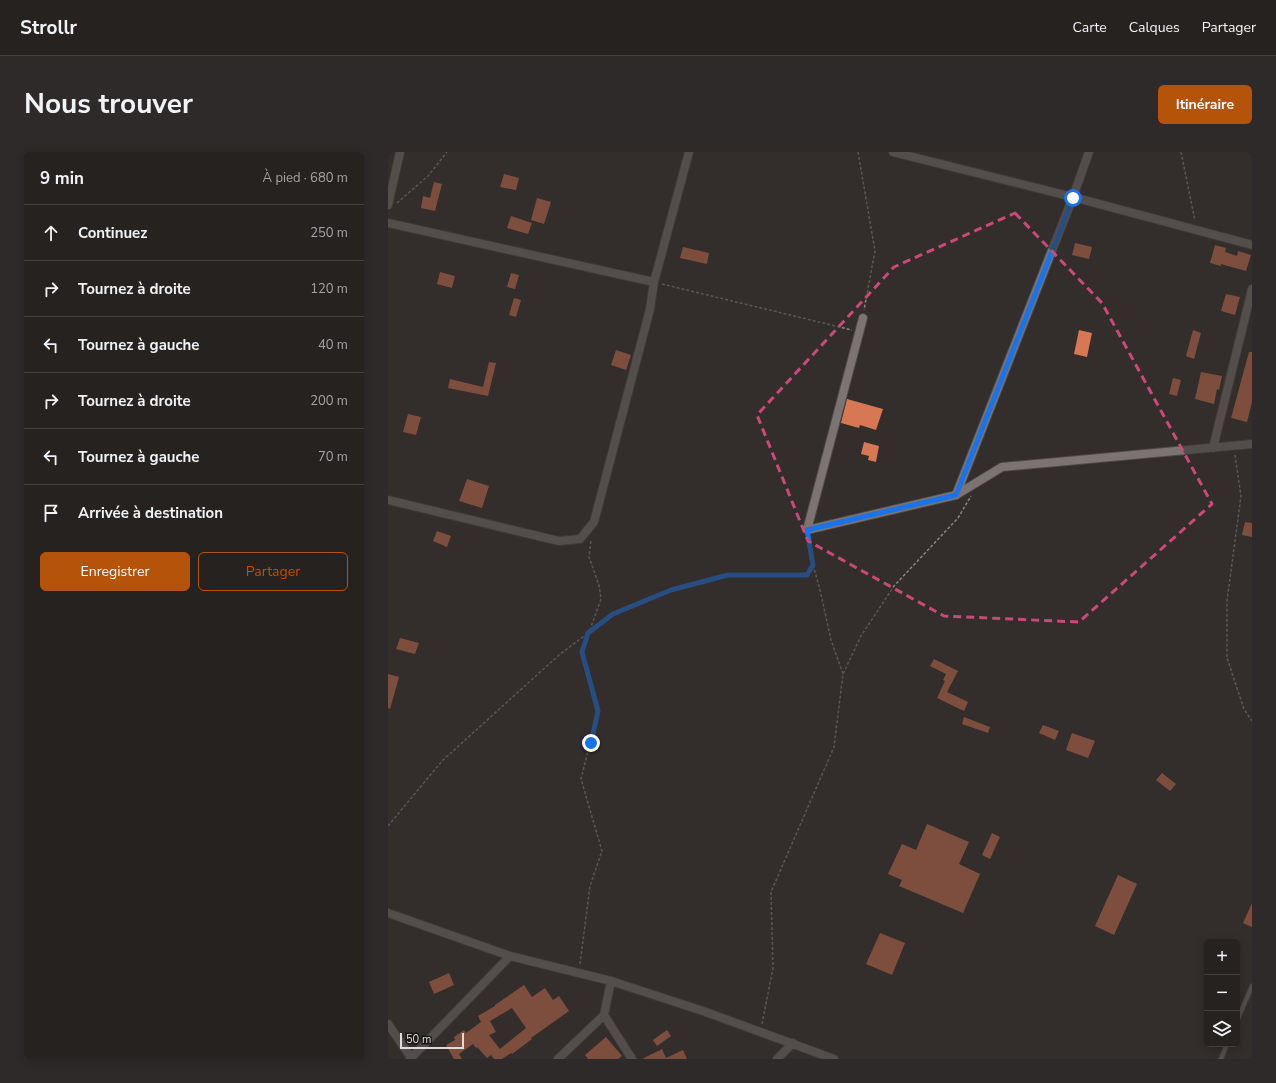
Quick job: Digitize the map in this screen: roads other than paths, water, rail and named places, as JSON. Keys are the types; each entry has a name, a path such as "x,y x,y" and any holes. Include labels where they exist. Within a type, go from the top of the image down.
{"street":[{"path":"391,206 400,152"},
{"path":"388,500 559,541 580,539 594,522 650,308 654,282 689,152"},
{"path":"893,152 1252,245"},
{"path":"956,495 1073,198 1089,152"},
{"path":"388,223 654,282"},
{"path":"1213,448 1252,289"},
{"path":"862,318 860,332 807,530 956,495 1002,467 1234,447 1252,444"},
{"path":"388,913 510,956 611,981 703,1011 834,1059"},
{"path":"388,1024 411,1059 510,956"},
{"path":"558,1059 604,1014 611,981"},
{"path":"604,1014 632,1059"},
{"path":"778,1059 793,1043"},
{"path":"815,1051 819,1059"}],"lane":[{"path":"1240,1014 1252,986"},
{"path":"1221,1059 1226,1047"}]}
